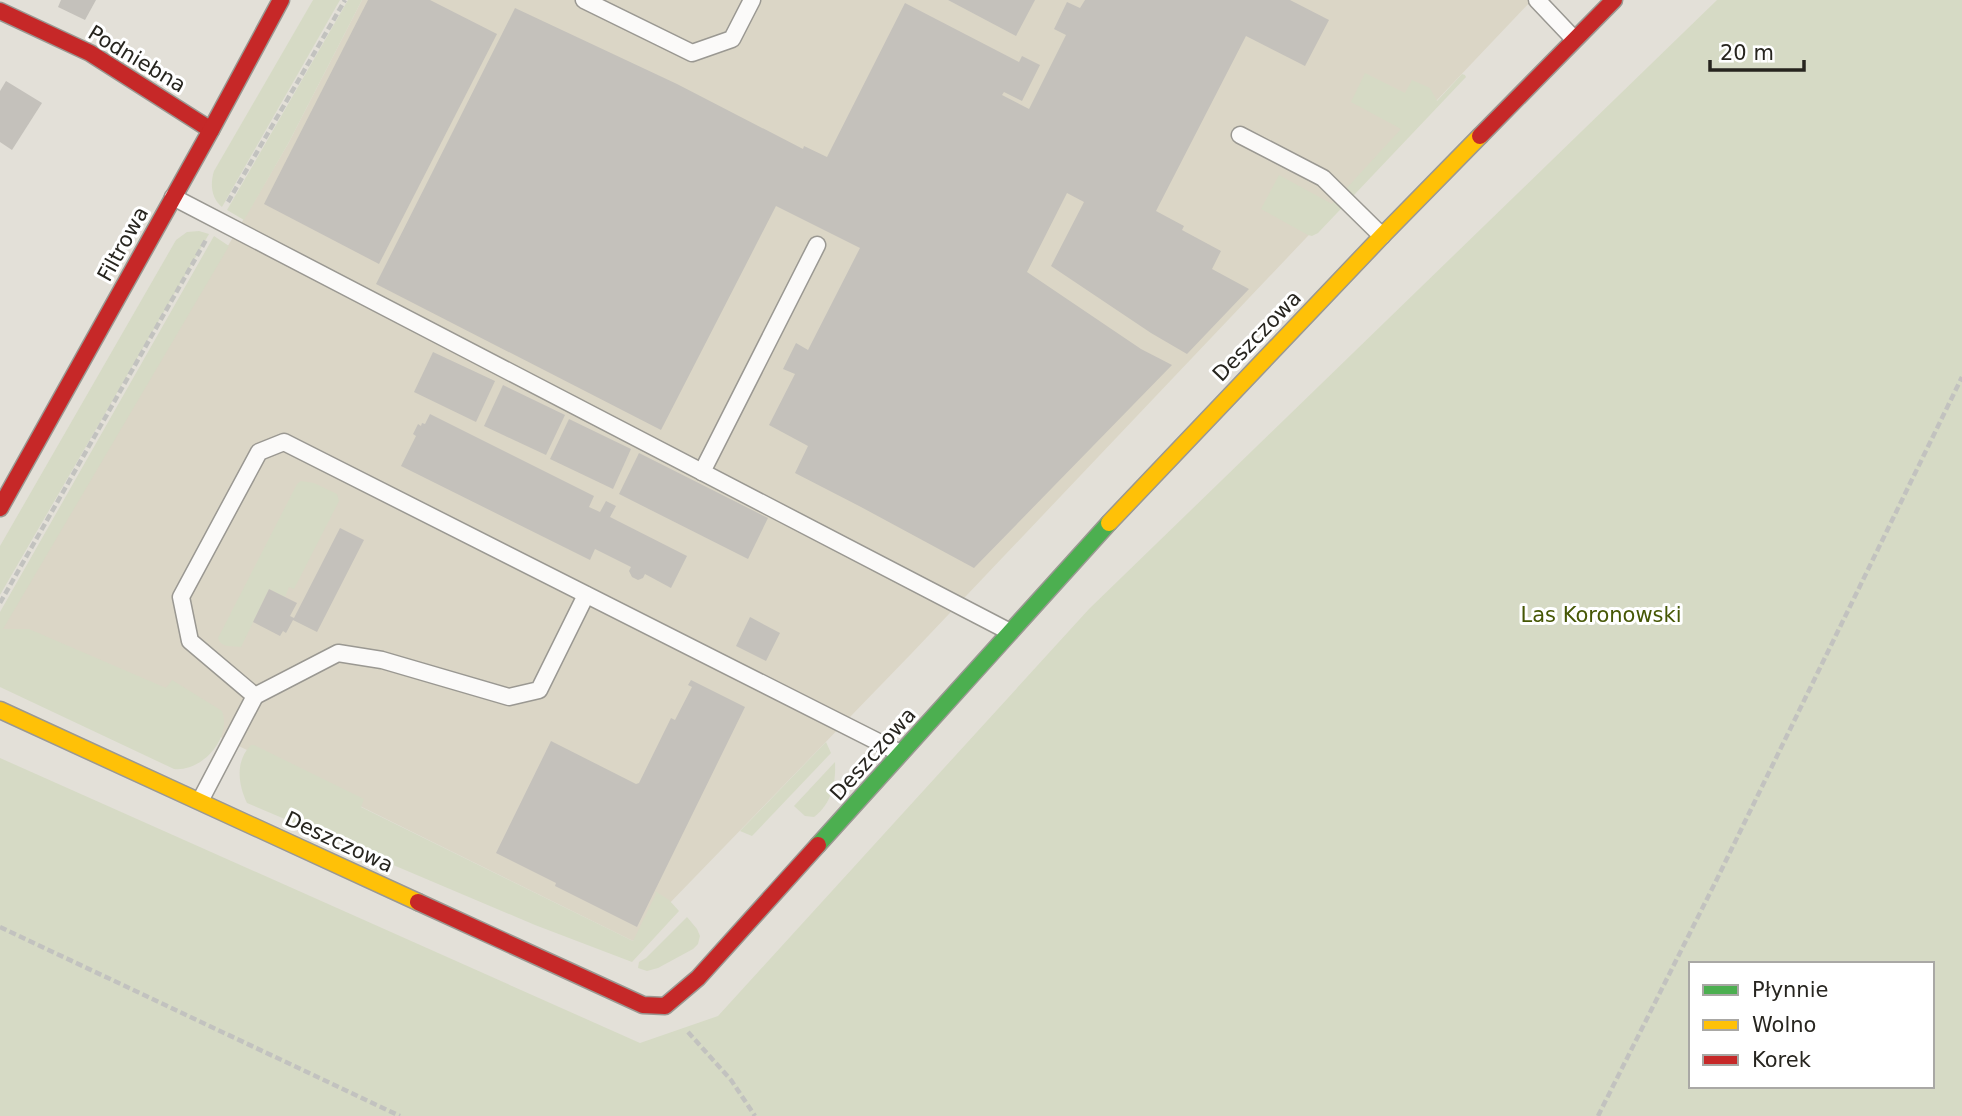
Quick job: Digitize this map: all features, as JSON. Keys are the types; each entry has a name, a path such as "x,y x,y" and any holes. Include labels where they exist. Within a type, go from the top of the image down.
{"street":[{"name":"Filtrowa","path":"0,508 281,0"},
{"name":"Deszczowa","path":"0,710 643,1004 665,1006 698,978 1131,499 1381,236 1614,0"},
{"name":"Podniebna","path":"0,11 90,53 211,130"}],"lane":[{"path":"584,0 692,54 732,39 752,0"},
{"path":"1537,0 1574,38"},
{"path":"1240,135 1323,178 1381,236"},
{"path":"173,197 1011,633"},
{"path":"702,472 817,246"},
{"path":"255,696 190,641 181,597 259,452 284,442 902,754"},
{"path":"200,802 255,696 338,653 382,660 509,697 538,690 586,595"}],"path":[{"path":"0,603 345,0"},
{"path":"1598,1116 1962,377"},
{"path":"0,927 400,1116"},
{"path":"665,1006 731,1080 755,1116"}],"shaded area":[{"path":"362,0 1532,0 911,654 633,941 2,629 288,144"}],"green space":[{"path":"313,0 340,0 222,207 212,190 214,171"},
{"path":"348,0 362,0 288,144 244,220 227,210"},
{"name":"Las Koronowski","path":"1717,0 1962,0 1962,1116 0,1116 0,758 640,1043 718,1016 1089,609"},
{"path":"1365,73 1405,93 1412,80 1430,88 1437,101 1462,74 1466,77 1318,233 1308,235 1261,209 1279,175 1332,204 1401,129 1351,102"},
{"path":"187,232 209,234 0,595 0,546 176,240"},
{"path":"214,236 229,246 3,629 29,629 166,688 172,680 222,711 223,732 212,751 195,765 174,769 0,687 0,612"},
{"path":"301,481 314,483 337,494 339,501 294,589 289,587 285,597 269,589 241,647 224,645 218,638 297,484"},
{"path":"826,742 831,753 752,836 740,831"},
{"path":"251,745 364,799 361,807 633,941 656,894 655,891 679,911 632,962 535,925 247,803 242,788 240,765"},
{"path":"835,762 834,785 829,799 814,817 805,816 794,806"},
{"path":"687,917 700,936 698,944 658,968 647,971 638,968 639,962"}],"building":[{"path":"61,0 96,0 85,20 58,7"},
{"path":"368,0 430,0 497,34 379,264 264,204"},
{"path":"948,0 1035,0 1016,36"},
{"path":"1085,0 1290,0 1329,20 1305,66 1246,36 1156,211 1184,226 1182,230 1221,251 1212,269 1249,289 1187,354 1051,266 1084,202 1067,193 1027,272 1141,349 1172,365 974,568 795,473 808,446 769,425 795,374 783,369 796,343 808,350 860,248 776,206 661,430 376,284 515,8 677,84 803,149 804,146 827,157 905,3 1019,62 1022,56 1040,65 1022,101 1004,92 1002,95 1029,109 1066,35 1054,29 1067,2 1080,8"},
{"path":"6,81 42,103 12,150 0,142 0,91"},
{"path":"433,352 495,381 476,422 414,392"},
{"path":"503,385 565,415 546,455 484,426"},
{"path":"430,414 594,496 589,507 600,512 606,501 616,506 610,517 687,556 671,588 645,574 638,580 632,577 629,571 631,567 595,549 590,560 401,466 416,436 413,434 418,424 425,424"},
{"path":"569,419 631,449 613,489 550,459"},
{"path":"639,453 768,518 748,559 619,494"},
{"path":"340,528 364,540 317,632 293,620 286,633 283,631 280,636 253,622 269,589 297,603 290,616 294,618"},
{"path":"750,617 780,633 766,661 736,646"},
{"path":"691,680 745,707 637,927 496,853 551,741 636,784 639,783 671,718 675,720 692,687 688,685"}],"traffic: fast":[{"path":"818,845 1109,523"}],"traffic: slow":[{"path":"1109,523 1480,136"},
{"path":"0,710 418,902"}],"traffic: jam":[{"path":"0,508 281,0"},
{"path":"1480,136 1614,0"},
{"path":"0,11 90,53 211,130"},
{"path":"418,902 643,1005 665,1006 698,978 818,845"}]}
